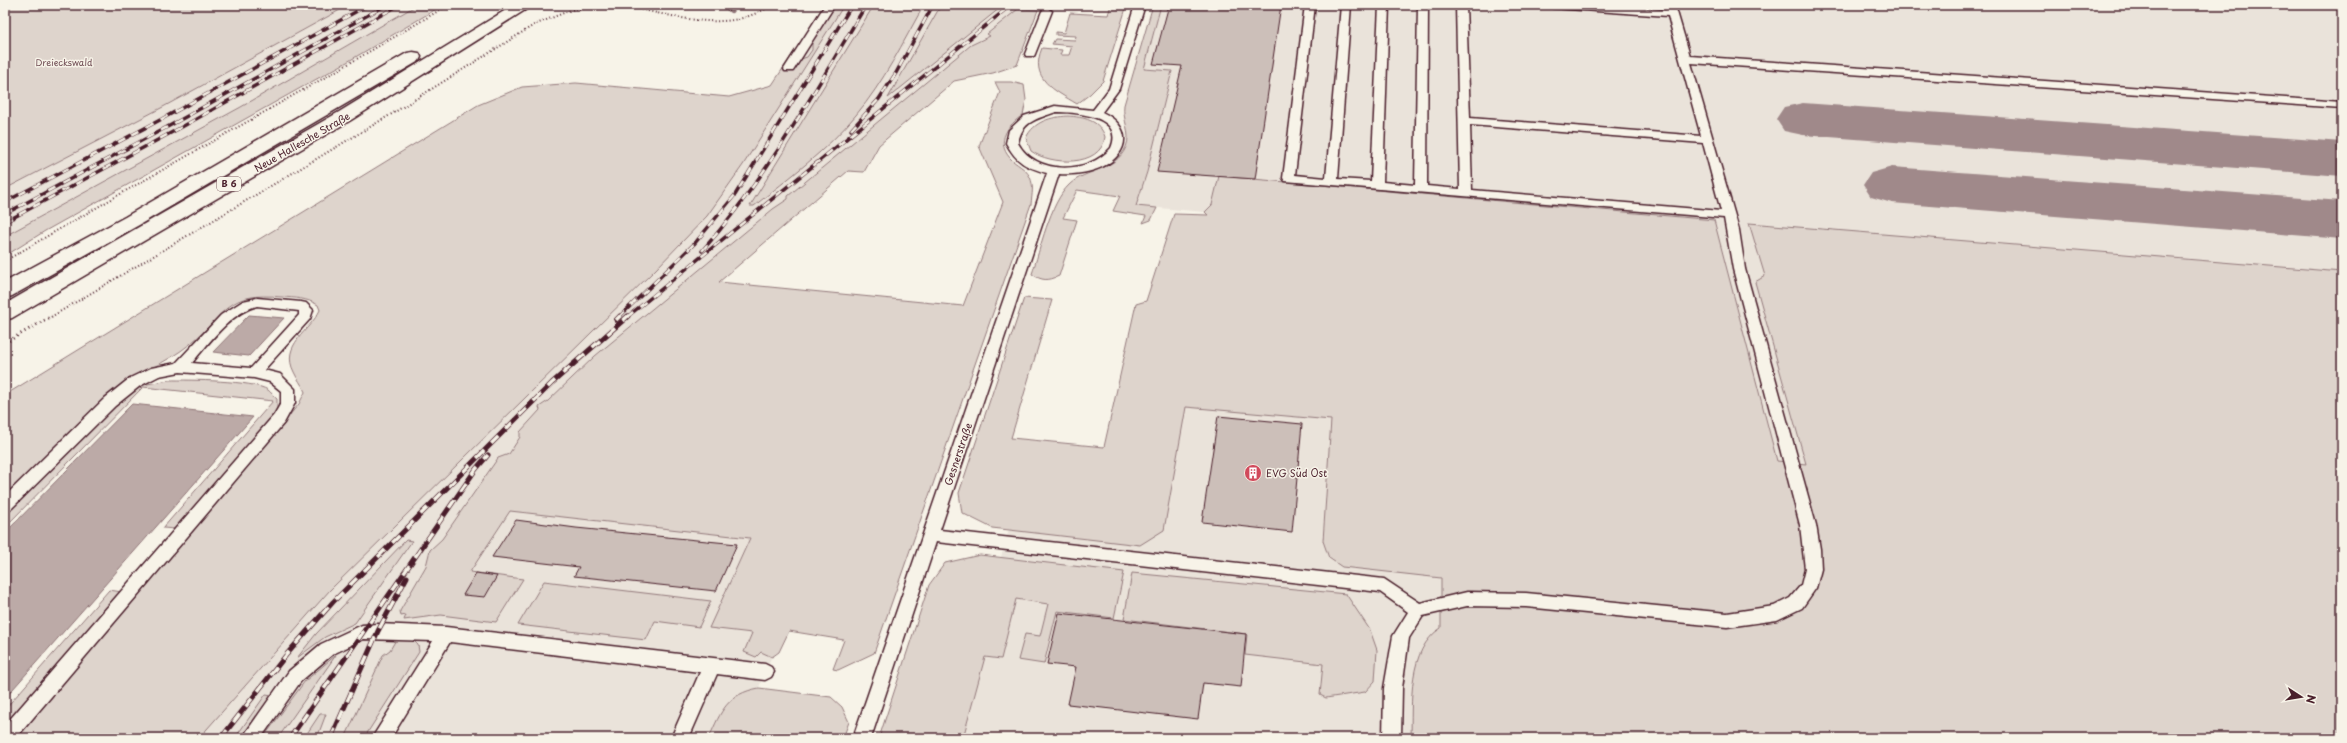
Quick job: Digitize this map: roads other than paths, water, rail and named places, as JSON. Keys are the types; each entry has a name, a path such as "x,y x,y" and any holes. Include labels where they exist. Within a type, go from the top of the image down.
{"main road":[{"name":"Neue Hallesche Straße","path":"5,291 146,213 429,48 497,5"},
{"name":"Neue Hallesche Straße","path":"5,313 171,219 451,52 525,5"}],"lane":[{"path":"789,69 830,5"},
{"path":"1096,113 1114,89 1140,5"},
{"path":"1310,5 1289,178 1729,216"},
{"path":"1332,182 1346,5"},
{"path":"1377,186 1384,5"},
{"path":"1421,189 1423,5"},
{"path":"1461,5 1466,193"},
{"path":"1392,738 1393,688 1401,636 1418,610 1467,599 1526,600 1727,620 1777,613 1796,603 1808,588 1813,570 1808,525 1739,269 1729,216 1672,9 1553,5"},
{"path":"1030,54 1047,11"},
{"path":"1685,59 2342,105"},
{"path":"1067,109 1096,113 1104,116 1117,128 1119,139 1117,148 1111,155 1090,167 1073,171 1054,171 1030,165 1016,155 1011,141 1013,133 1026,120 1046,111 1067,109"},
{"path":"1464,121 1708,140"},
{"name":"Gesnerstraße","path":"862,738 1054,171"},
{"path":"180,367 232,313 243,306 257,302 301,306 306,310 305,316 254,373"},
{"path":"5,506 110,402 135,382 156,372 180,367 254,373 275,378 288,389 288,403 279,419 5,738"},
{"path":"930,535 1384,586 1418,610"},
{"path":"251,738 295,676 327,649 362,632 378,631 446,634 711,667 766,672"},
{"path":"381,738 446,634"},
{"path":"680,738 711,667"}],"waterway":[{"path":"725,5 731,10"}],"railway":[{"path":"5,202 160,120 368,5"},
{"path":"5,214 171,125 386,5"},
{"path":"5,222 180,128 399,5"},
{"path":"619,317 695,243 735,195 852,5"},
{"path":"702,251 748,193 790,132 866,5"},
{"path":"851,130 879,99 896,73 933,5"},
{"path":"627,317 1011,5"},
{"path":"221,738 287,654 333,602 552,383 628,316"},
{"path":"616,320 619,317"},
{"path":"290,738 476,469 488,455"},
{"path":"331,738 378,631 407,577"}],"place":[{"name":"EVG Süd Ost","path":"1253,473"}],"park label":[{"name":"Dreieckswald","path":"64,63"}]}
